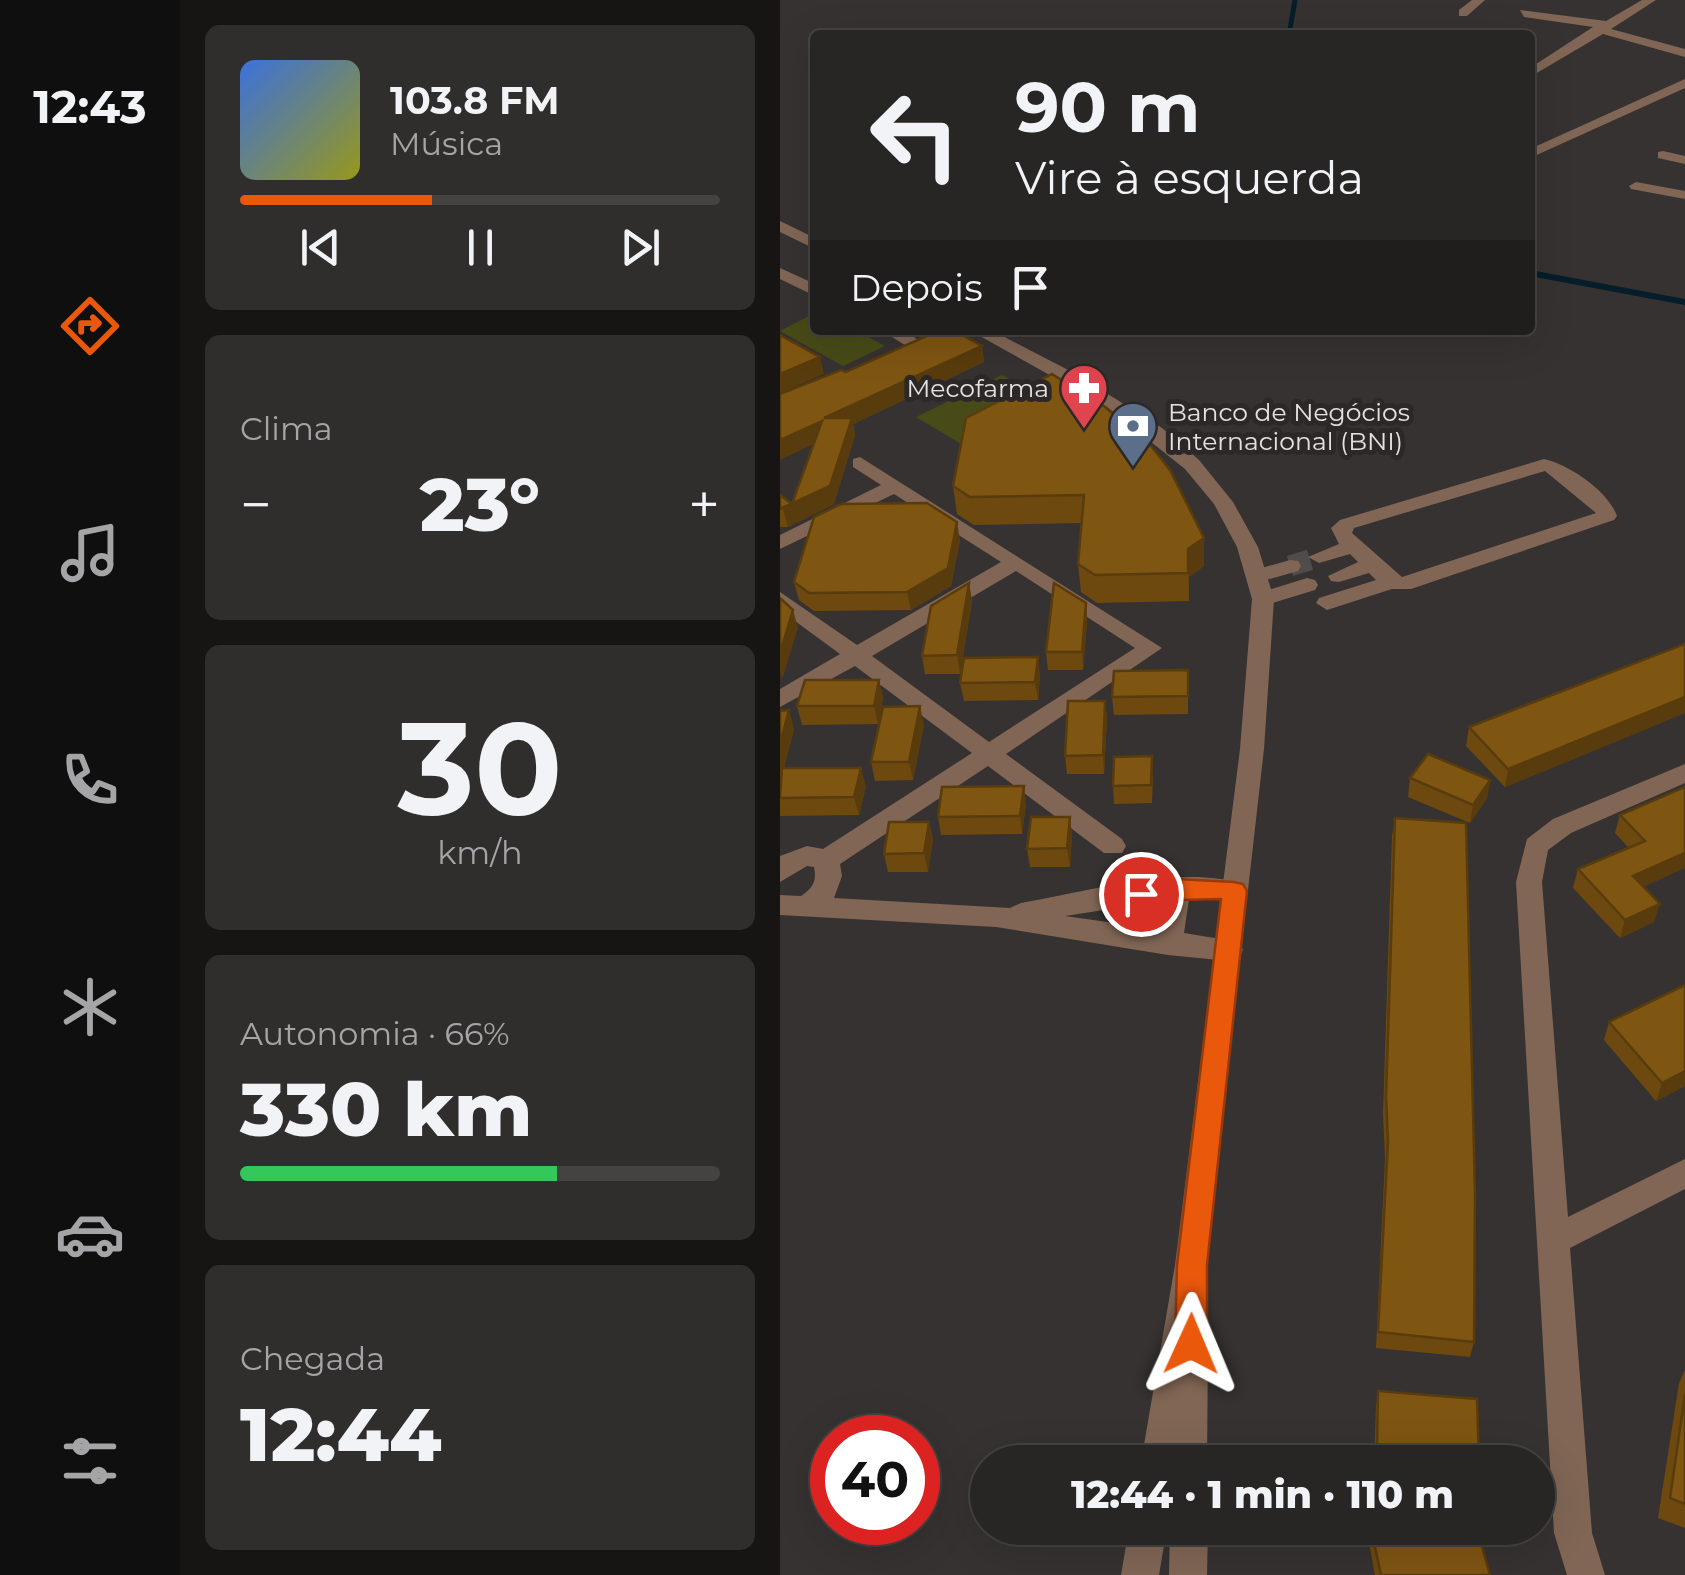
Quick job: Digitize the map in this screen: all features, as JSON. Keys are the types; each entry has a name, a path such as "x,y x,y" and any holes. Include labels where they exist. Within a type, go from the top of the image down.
{"street":[{"path":"1464,13 1479,0"},
{"path":"1535,70 1650,0"},
{"path":"1524,13 1602,27 1684,52"},
{"path":"1546,50 1561,53"},
{"path":"1535,152 1685,83"},
{"path":"1663,155 1685,160"},
{"path":"1636,186 1685,195"},
{"path":"780,226 810,241"},
{"path":"780,273 810,288"},
{"path":"900,335 915,342"},
{"path":"988,335 1102,395 1157,431 1212,484 1233,518 1261,588 1252,749 1229,950 1192,1265 1162,1445"},
{"path":"787,907 811,905 826,875 987,752 1151,648 1013,564 860,463"},
{"path":"1326,603 1391,582 1410,583 1607,516 1603,505 1553,467 1539,465 1344,526 1342,534 1391,582"},
{"path":"780,544 892,486"},
{"path":"1319,557 1353,546"},
{"path":"780,698 1013,564"},
{"path":"1338,576 1372,565"},
{"path":"1261,588 1290,566"},
{"path":"1261,588 1307,585"},
{"path":"780,599 1113,846"},
{"path":"1586,1575 1573,1533 1529,882 1536,846 1562,826 1685,772"},
{"path":"783,863 804,856 854,908"},
{"path":"996,917 1177,888 1234,891"},
{"path":"1168,944 1177,888"},
{"path":"787,907 996,917 1229,950"},
{"path":"1552,1241 1685,1173"},
{"path":"1190,1445 1192,1265"},
{"path":"1140,1575 1145,1545"},
{"path":"1188,1545 1188,1575"}],"green space":[{"path":"810,316 810,335 864,335 885,346 843,366 780,331"},
{"path":"1002,375 1050,400 963,445 916,417"}],"building":[{"path":"780,335 820,357 780,374"},
{"path":"929,335 962,335 982,346 824,418 852,418 830,486 792,503 822,421 780,440 780,394 841,370 846,372"},
{"path":"1052,374 1105,407 1151,446 1170,470 1204,538 1188,549 1188,573 1095,575 1078,564 1084,495 970,497 953,486 966,418"},
{"path":"780,495 792,504 780,509"},
{"path":"927,503 957,522 948,568 907,592 809,593 794,582 814,517 841,504"},
{"path":"969,583 957,655 922,656 931,606"},
{"path":"1054,583 1086,603 1082,652 1046,652"},
{"path":"780,598 793,610 780,653"},
{"path":"1685,644 1685,697 1508,769 1469,727"},
{"path":"1038,657 1035,682 960,683 964,658"},
{"path":"1188,670 1188,696 1112,697 1114,671"},
{"path":"805,680 879,680 874,706 797,706"},
{"path":"1068,701 1105,701 1103,755 1065,756"},
{"path":"920,706 909,762 871,762 883,707"},
{"path":"789,710 780,744 780,711"},
{"path":"1428,754 1490,780 1473,805 1410,778"},
{"path":"1152,756 1151,785 1113,786 1114,757"},
{"path":"782,768 861,768 854,797 780,798"},
{"path":"1024,786 1020,816 938,817 942,787"},
{"path":"1685,787 1685,853 1633,876 1660,904 1625,920 1578,869 1645,841 1620,815"},
{"path":"1031,817 1070,817 1067,848 1027,849"},
{"path":"1395,818 1466,823 1475,1193 1474,1342 1378,1332 1388,1141"},
{"path":"889,822 929,822 924,853 884,854"},
{"path":"1685,985 1685,1071 1662,1083 1609,1022"},
{"path":"1378,1391 1477,1399 1479,1445 1377,1445"},
{"path":"1685,1394 1685,1504 1670,1498"},
{"path":"1374,1545 1482,1545 1490,1575 1381,1575"}],"waterway":[{"path":"1290,30 1295,0"},
{"path":"1535,274 1685,302"}],"tunnel":[{"path":"1290,566 1319,557"}],"place":[{"name":"Mecofarma","path":"1084,430"},
{"name":"Banco de Negócios Internacional (BNI)","path":"1133,468"}],"route":[{"path":"1141,894 1177,888 1234,891 1192,1265 1191,1344"}]}
